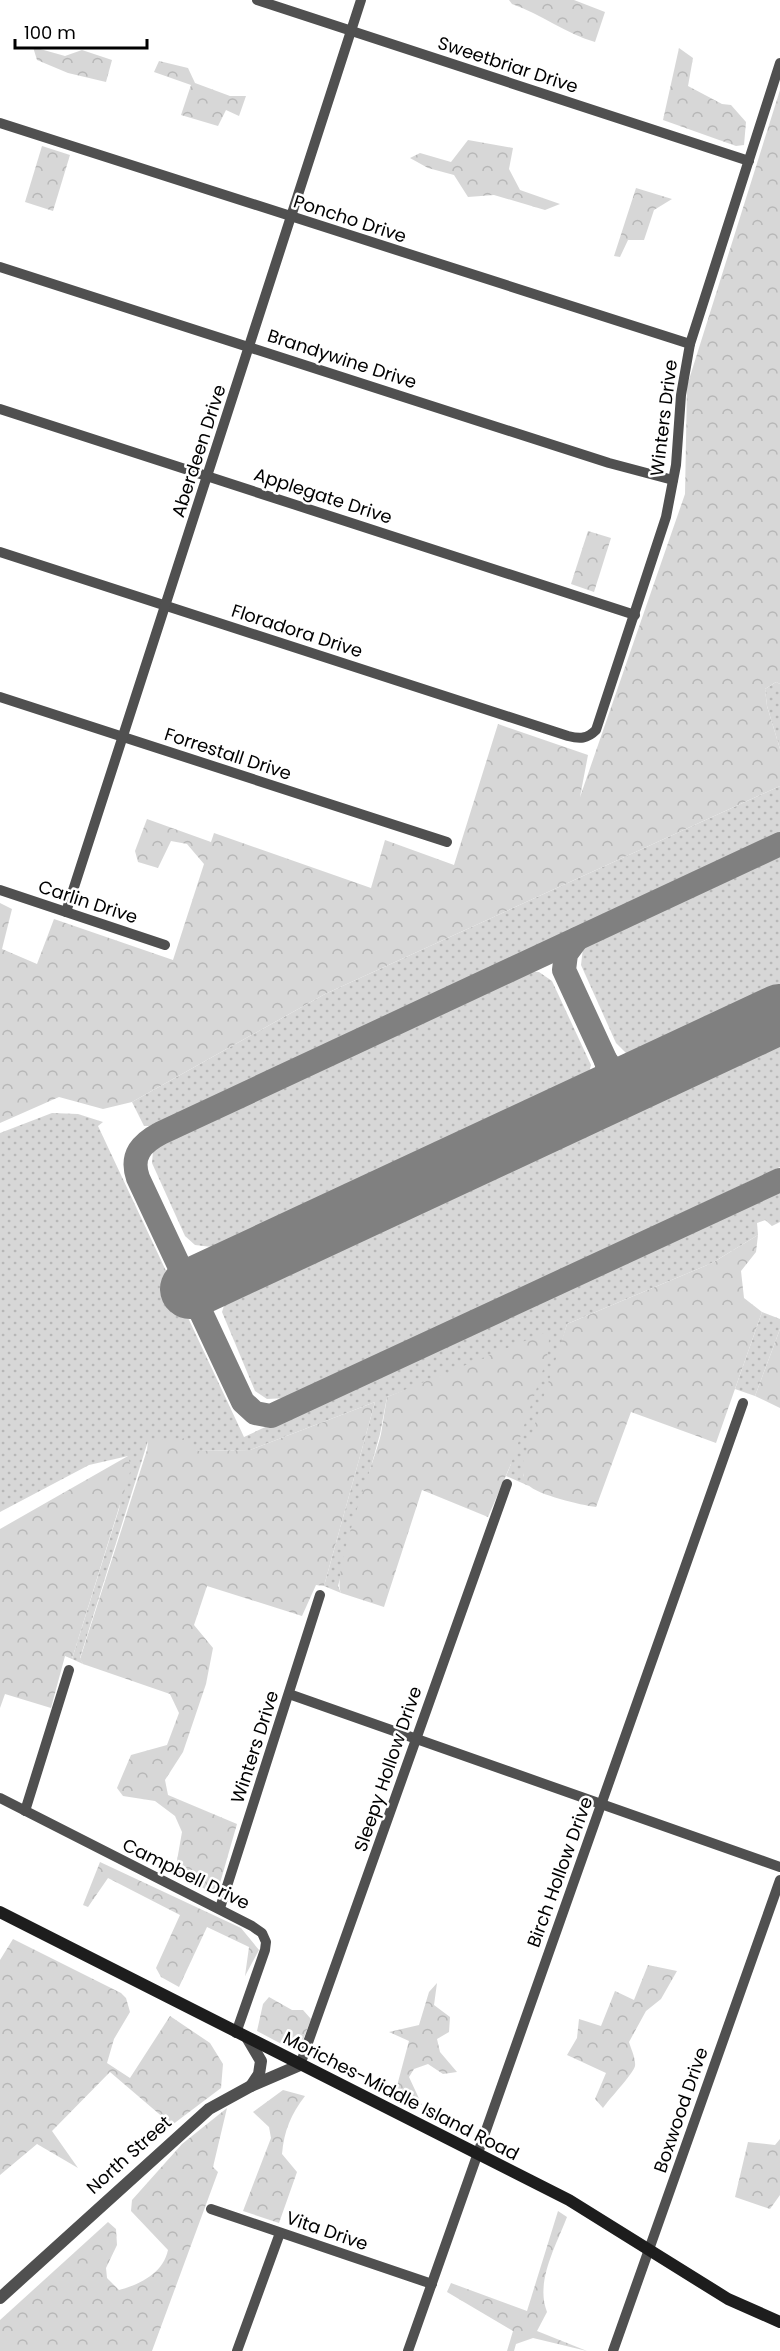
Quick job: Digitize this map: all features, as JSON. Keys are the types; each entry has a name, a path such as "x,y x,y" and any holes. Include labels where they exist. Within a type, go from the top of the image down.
{"main road":[{"name":"Moriches-Middle Island Road","path":"0,1912 91,1956 236,2033 569,2200 648,2251 729,2299 780,2322"}],"street":[{"name":"Sweetbriar Drive","path":"256,0 749,161"},
{"name":"Aberdeen Drive","path":"66,912 209,476 361,0"},
{"name":"Winters Drive","path":"585,738 596,730 666,517 674,480 681,395 690,344 780,63"},
{"name":"Poncho Drive","path":"0,123 690,344"},
{"name":"Brandywine Drive","path":"0,267 609,463 674,480"},
{"name":"Applegate Drive","path":"0,409 635,615"},
{"name":"Floradora Drive","path":"0,552 561,734 585,738"},
{"name":"Forrestall Drive","path":"0,697 447,842"},
{"name":"Carlin Drive","path":"0,890 165,945"},
{"name":"Birch Hollow Drive","path":"408,2351 743,1403"},
{"name":"Sleepy Hollow Drive","path":"300,2065 417,1738 453,1630 507,1484"},
{"name":"Winters Drive","path":"220,1908 320,1595"},
{"path":"25,1811 69,1670"},
{"path":"289,1694 780,1867"},
{"name":"Campbell Drive","path":"0,1798 220,1908 257,1929 266,1942 236,2033"},
{"name":"Boxwood Drive","path":"613,2351 780,1880"},
{"path":"248,2039 261,2061 259,2074 251,2085"},
{"name":"North Street","path":"0,2298 184,2129 209,2109 251,2085 300,2065"},
{"name":"Vita Drive","path":"211,2209 432,2284"},
{"path":"237,2351 280,2232"}],"green space":[{"path":"509,0 574,0 605,12 595,42 512,4"},
{"path":"33,47 65,56 82,50 112,60 106,82 68,73 37,60"},
{"path":"679,48 693,58 688,86 722,104 731,105 746,122 744,145 736,146 663,120"},
{"path":"159,61 188,68 195,83 230,96 246,96 239,116 226,110 218,126 181,115 191,85 154,72"},
{"path":"780,90 780,684 776,682 765,689 767,706 780,749 780,786 325,994 132,1102 103,1109 59,1097 0,1123 0,903 12,909 2,949 37,964 54,919 173,960 204,864 187,844 171,841 158,868 138,862 135,851 147,819 211,842 214,833 371,888 385,840 454,865 498,724 588,755 580,797 685,494 687,386"},
{"path":"468,140 513,148 509,169 520,190 560,204 545,210 494,195 468,197 454,175 428,168 410,158 420,153 451,162"},
{"path":"42,146 70,155 53,211 25,202"},
{"path":"636,188 672,199 654,210 644,240 628,240 620,257 614,256"},
{"path":"588,531 611,538 594,592 571,584"},
{"path":"776,682 780,684 780,749 767,706 765,689"},
{"path":"780,786 780,833 153,1126 144,1126 132,1102 325,994"},
{"path":"780,852 780,991 644,1054 627,1054 616,1043 581,965 583,948 592,940"},
{"path":"525,971 539,972 552,981 591,1065 588,1076 577,1085 229,1249 195,1245 185,1236 152,1163 153,1151 161,1141"},
{"path":"780,1035 780,1167 287,1398 267,1399 255,1391 222,1312 227,1296 240,1286"},
{"path":"52,1113 78,1114 103,1122 98,1126 244,1437 744,1204 747,1206 756,1203 757,1198 780,1187 780,1222 772,1226 765,1220 757,1223 758,1235 712,1263 567,1324 523,1475 529,1486 506,1476 511,1464 436,1379 387,1397 380,1434 338,1586 341,1593 324,1586 375,1402 250,1450 197,1451 148,1441 80,1658 83,1664 72,1659 119,1509 128,1456 89,1465 0,1512 0,1133"},
{"path":"758,1235 756,1252 741,1271 744,1298 762,1312 716,1443 631,1412 596,1507 550,1496 528,1485 523,1476 524,1458 567,1324 712,1263"},
{"path":"762,1312 780,1319 780,1329 755,1396 735,1389"},
{"path":"780,1329 780,1408 755,1396"},
{"path":"547,1332 549,1340 547,1358 511,1464 488,1517 422,1490 384,1607 341,1593 342,1563 347,1541 377,1449 387,1397"},
{"path":"375,1402 324,1586 316,1585 302,1616 207,1586 194,1625 213,1648 206,1684 183,1752 165,1780 168,1795 237,1824 218,1890 212,1893 175,1872 182,1832 175,1816 155,1801 123,1796 117,1788 131,1755 167,1745 179,1713 170,1694 83,1664 80,1659 148,1441 187,1438 197,1451 250,1450"},
{"path":"128,1456 131,1469 72,1659 65,1656 51,1708 5,1694 0,1708 0,1529"},
{"path":"100,1862 241,1928 259,1950 245,1976 249,1947 207,1927 179,1987 161,1977 156,1968 180,1915 108,1878 88,1907 83,1905"},
{"path":"13,1939 121,1993 126,1998 130,2012 114,2039 107,2063 130,2078 170,2016 210,2043 223,2064 221,2088 172,2125 110,2072 52,2131 78,2168 37,2144 0,2175 0,1960"},
{"path":"648,1965 677,1971 661,1999 646,2011 629,2042 635,2066 603,2108 595,2099 606,2073 567,2055 577,2038 579,2019 601,2026 615,1991 634,2000"},
{"path":"437,1983 434,2005 450,2017 449,2032 437,2039 440,2052 457,2072 443,2074 428,2064 414,2069 409,2077 422,2105 394,2097 409,2041 389,2032 419,2025 429,1992"},
{"path":"269,1997 292,2010 303,2010 311,2019 300,2048 291,2049 257,2031 263,2004"},
{"path":"283,2090 305,2096 292,2116 284,2138 282,2154 297,2172 279,2223 243,2211 271,2138 269,2127 253,2112"},
{"path":"227,2108 213,2167 218,2172 152,2351 0,2351 0,2320 108,2222 116,2229 117,2245 106,2268 107,2278 119,2290 143,2281 156,2271 168,2250 131,2211 132,2200 182,2144"},
{"path":"780,2139 780,2195 770,2209 735,2197 748,2142 775,2145"},
{"path":"558,2211 567,2217 548,2264 544,2289 547,2312 537,2331 587,2351 533,2338 516,2344 514,2351 507,2351 513,2331 447,2292 451,2283 527,2311"}],"taxiway":[{"path":"780,844 161,1133 143,1146 136,1163 138,1178 243,1402 255,1413 271,1416 780,1180"},
{"path":"577,939 566,954 564,970 606,1061 614,1070 623,1075 645,1077"},
{"path":"592,1102 606,1084 608,1073 606,1061"}],"runway":[{"path":"190,1289 780,1014"}]}
